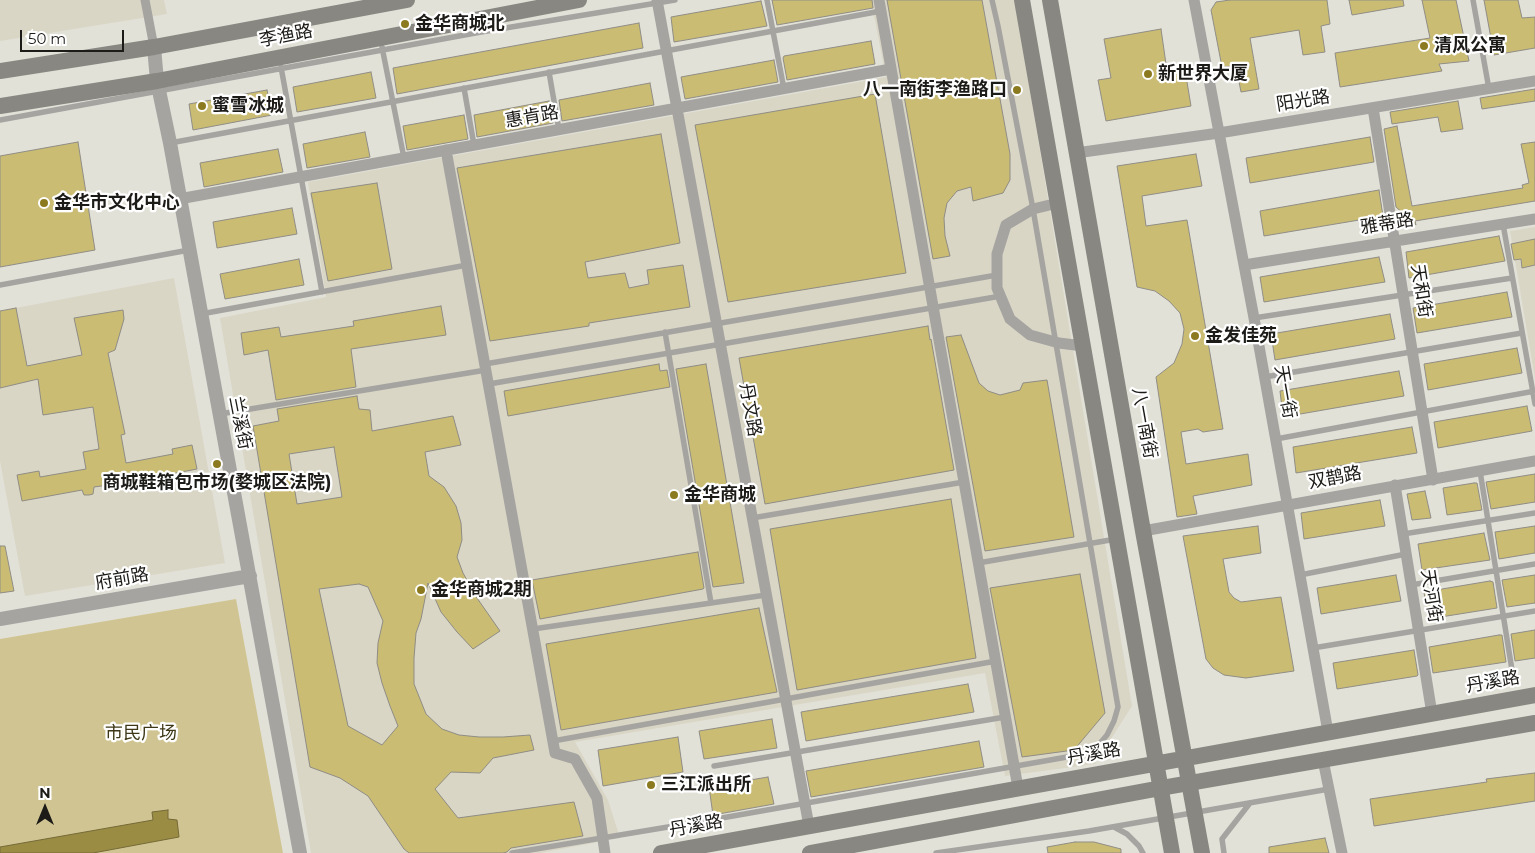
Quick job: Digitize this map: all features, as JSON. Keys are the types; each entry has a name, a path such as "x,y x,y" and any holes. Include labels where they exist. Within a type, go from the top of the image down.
{"main road":[{"name":"李渔路","path":"0,71 154,47 354,5 407,0"},
{"name":"李渔路","path":"0,106 158,86 382,44 579,0"},
{"path":"1022,0 1172,853"},
{"name":"八一南街","path":"1050,0 1142,531 1202,853"},
{"name":"丹溪路","path":"661,853 1535,695"},
{"path":"812,853 1161,788 1535,723"}],"street":[{"name":"兰溪街","path":"145,0 154,47 158,86 300,853"},
{"name":"天一街","path":"1194,0 1265,377 1328,732"},
{"name":"丹文路","path":"657,1 809,826"},
{"path":"880,5 1018,788"},
{"name":"惠肯路","path":"179,199 891,69"},
{"name":"阳光路","path":"1076,153 1219,133 1535,81"},
{"name":"天和街","path":"1374,108 1433,480"},
{"path":"446,150 555,753 574,759 596,798 605,853"},
{"path":"1058,203 1033,209 1006,225 997,254 997,288 1010,319 1030,335 1056,342 1083,346"},
{"name":"雅蒂路","path":"1244,265 1535,220"},
{"name":"双鹊路","path":"1142,531 1535,461"},
{"name":"天河街","path":"1395,485 1432,714"},
{"name":"府前路","path":"0,619 250,576"},
{"path":"1323,760 1342,853"}],"lane":[{"path":"404,158 382,44 657,1 674,0"},
{"path":"767,0 784,89"},
{"path":"512,853 1084,754 1096,748 1107,735 1118,707 1033,209 992,0"},
{"path":"1473,0 1489,89"},
{"path":"170,143 773,31 880,5"},
{"path":"280,63 322,292"},
{"path":"549,72 559,130"},
{"path":"0,120 158,86"},
{"path":"464,88 474,145"},
{"path":"1502,224 1535,404"},
{"path":"0,285 189,250"},
{"path":"201,314 467,265"},
{"path":"220,414 485,367 665,332 997,274"},
{"path":"1254,318 1512,278"},
{"path":"488,384 1000,296"},
{"path":"665,332 711,603"},
{"path":"1265,377 1522,333"},
{"path":"1276,439 1534,391"},
{"path":"1480,471 1512,670"},
{"path":"752,518 964,482"},
{"path":"1403,534 1535,513"},
{"path":"978,563 1117,539"},
{"path":"1300,575 1406,554"},
{"path":"1411,585 1535,564"},
{"path":"533,629 766,594"},
{"path":"1313,648 1535,611"},
{"path":"553,741 996,661"},
{"path":"714,766 1005,717"},
{"path":"936,853 1114,827 1329,789"},
{"path":"1224,853 1222,839 1250,803"},
{"path":"1114,827 1127,834 1140,846 1143,853"}],"shaded area":[{"path":"0,0 164,0 167,14 0,41"},
{"name":"金华商城","path":"871,0 1015,0 1132,706 1095,764 1005,776 985,673 575,742 608,800 620,838 540,853 311,853 220,318 326,297 308,182 886,77"},
{"path":"1535,227 1535,379 1510,231"},
{"path":"174,278 225,563 25,596 0,461 0,311"},
{"path":"168,810 168,819 177,820 179,837 93,853 0,853 0,847 153,820 152,812"}],"green space":[{"name":"市民广场","path":"236,599 283,853 0,853 0,639"}],"building":[{"path":"772,0 872,0 873,8 777,25"},
{"path":"887,0 982,0 1010,154 1010,180 1003,193 973,201 971,187 957,191 947,203 944,218 945,236 950,256 933,259"},
{"path":"1230,0 1327,0 1330,24 1321,26 1325,52 1303,55 1299,30 1250,38 1259,89 1241,92 1236,66 1222,67 1211,10 1216,2"},
{"path":"1349,0 1403,0 1404,6 1352,15"},
{"name":"清风公寓","path":"1422,0 1456,0 1469,61 1439,64 1442,71 1340,87 1335,53 1430,38"},
{"path":"1484,0 1518,0 1522,18 1535,17 1535,48 1494,55"},
{"path":"761,1 767,26 674,42 671,17"},
{"path":"639,23 643,48 397,94 393,68"},
{"name":"新世界大厦","path":"1161,29 1167,71 1185,70 1191,106 1106,121 1098,80 1111,78 1104,39"},
{"path":"871,41 875,64 787,80 784,56"},
{"path":"774,60 778,82 685,99 681,77"},
{"path":"371,72 376,98 297,112 293,87"},
{"path":"650,83 654,105 562,121 559,100"},
{"path":"1535,89 1535,101 1482,109 1480,98"},
{"path":"267,90 272,115 193,130 189,104"},
{"path":"875,94 906,273 728,302 695,125"},
{"path":"549,101 553,123 477,137 474,115"},
{"path":"1458,101 1463,129 1441,132 1438,117 1392,124 1390,112"},
{"path":"464,115 468,139 407,150 403,126"},
{"path":"1397,126 1412,206 1523,188 1522,185 1529,183 1521,144 1535,142 1535,201 1415,221 1416,225 1396,207 1384,129"},
{"path":"365,132 370,157 307,168 303,144"},
{"path":"661,134 680,243 585,262 588,278 625,273 629,288 649,284 647,270 683,265 690,307 589,323 589,326 490,341 457,168"},
{"path":"1370,137 1374,162 1250,183 1246,158"},
{"name":"金华市文化中心","path":"78,142 95,250 0,267 0,156"},
{"path":"278,149 283,172 204,187 200,163"},
{"name":"金发佳苑","path":"1196,154 1202,186 1142,196 1146,226 1187,220 1223,429 1203,432 1198,429 1181,432 1186,464 1248,454 1252,485 1193,496 1197,514 1177,517 1156,377 1174,363 1182,344 1184,329 1180,313 1169,301 1155,291 1137,287 1117,166"},
{"path":"377,183 392,269 328,281 311,193"},
{"path":"1379,190 1383,216 1264,236 1260,211"},
{"path":"292,208 297,234 217,248 213,222"},
{"path":"1499,236 1505,261 1409,278 1406,252"},
{"path":"1535,239 1535,265 1522,268 1521,259 1514,260 1511,244"},
{"path":"1379,257 1385,282 1264,302 1260,277"},
{"path":"299,259 304,285 225,299 220,274"},
{"path":"1507,292 1512,317 1417,333 1413,308"},
{"path":"441,306 446,335 351,349 356,387 276,400 268,350 244,355 241,333 279,327 281,337 354,326 353,321"},
{"path":"16,308 27,366 82,355 74,318 123,310 124,319 115,350 108,353 125,434 121,435 126,463 173,454 172,449 192,445 197,469 140,480 134,487 129,487 122,483 94,487 93,494 89,495 84,495 82,490 22,501 17,475 39,471 40,477 86,469 83,452 99,449 93,407 43,415 38,379 0,388 0,311"},
{"path":"1390,314 1395,339 1275,360 1271,334"},
{"path":"928,326 954,470 765,504 739,358"},
{"path":"961,335 979,383 988,391 1000,395 1020,390 1023,383 1047,380 1074,537 985,551 946,337"},
{"path":"1517,348 1522,373 1428,390 1424,364"},
{"path":"659,364 660,371 667,370 670,387 508,416 504,391"},
{"path":"706,364 744,583 713,587 676,369"},
{"path":"1399,371 1404,396 1283,417 1280,391"},
{"name":"金华商城2期","path":"357,396 359,409 370,410 372,431 453,416 461,445 425,452 429,476 444,487 456,506 461,523 462,540 457,557 463,573 477,598 500,631 473,649 441,612 428,583 421,619 416,633 414,684 426,714 442,729 459,735 479,737 530,735 534,750 493,758 480,773 451,772 435,789 458,818 574,802 583,836 511,848 503,853 409,853 404,849 368,796 340,778 310,767 253,426 279,421 277,409","holes":["334,447 342,497 297,504 289,454","359,584 368,587 383,621 378,643 377,663 382,683 398,726 382,745 348,726 319,589"]},
{"path":"1527,406 1532,431 1438,448 1434,422"},
{"path":"1412,427 1417,453 1296,473 1293,447"},
{"path":"1535,474 1535,502 1491,509 1486,482"},
{"path":"1477,483 1482,510 1447,515 1443,488"},
{"path":"1425,491 1431,518 1412,520 1407,494"},
{"path":"951,499 976,658 797,690 770,529"},
{"path":"1380,500 1385,526 1304,539 1301,513"},
{"path":"1258,526 1261,553 1223,559 1229,592 1241,602 1281,597 1294,671 1246,678 1224,675 1213,668 1206,659 1183,536"},
{"path":"1535,526 1535,553 1499,559 1495,532"},
{"path":"1484,533 1490,560 1422,570 1418,544"},
{"path":"0,546 5,546 14,591 0,593"},
{"path":"698,552 703,589 540,619 532,580"},
{"path":"1080,574 1105,713 1074,750 1022,757 990,588"},
{"path":"1396,575 1401,601 1321,614 1317,588"},
{"path":"1535,575 1535,603 1507,607 1502,580"},
{"path":"1493,582 1497,608 1428,619 1424,592"},
{"path":"759,608 777,692 561,730 546,644"},
{"path":"1535,630 1535,658 1515,661 1511,634"},
{"path":"1502,635 1506,662 1433,673 1429,647"},
{"path":"1414,650 1417,676 1337,689 1333,663"},
{"path":"968,684 974,712 806,741 801,712"},
{"path":"772,719 777,748 704,759 699,731"},
{"path":"678,737 683,772 603,786 598,750"},
{"path":"979,741 984,767 811,797 806,771"},
{"path":"1535,773 1535,801 1374,826 1370,799 1487,782 1486,779"},
{"path":"768,777 774,804 713,815 709,787"},
{"path":"1325,838 1329,853 1269,853 1269,847"},
{"path":"1075,842 1094,842 1121,849 1121,853 1048,853 1047,847"}],"place":[{"name":"金华商城北","path":"405,24"},
{"name":"清风公寓","path":"1424,46"},
{"name":"新世界大厦","path":"1148,74"},
{"name":"八一南街李渔路口","path":"1017,90"},
{"name":"蜜雪冰城","path":"202,106"},
{"name":"金华市文化中心","path":"44,203"},
{"name":"金发佳苑","path":"1195,336"},
{"name":"商城鞋箱包市场(婺城区法院)","path":"217,464"},
{"name":"金华商城","path":"674,495"},
{"name":"金华商城2期","path":"421,590"},
{"name":"三江派出所","path":"651,785"}]}
